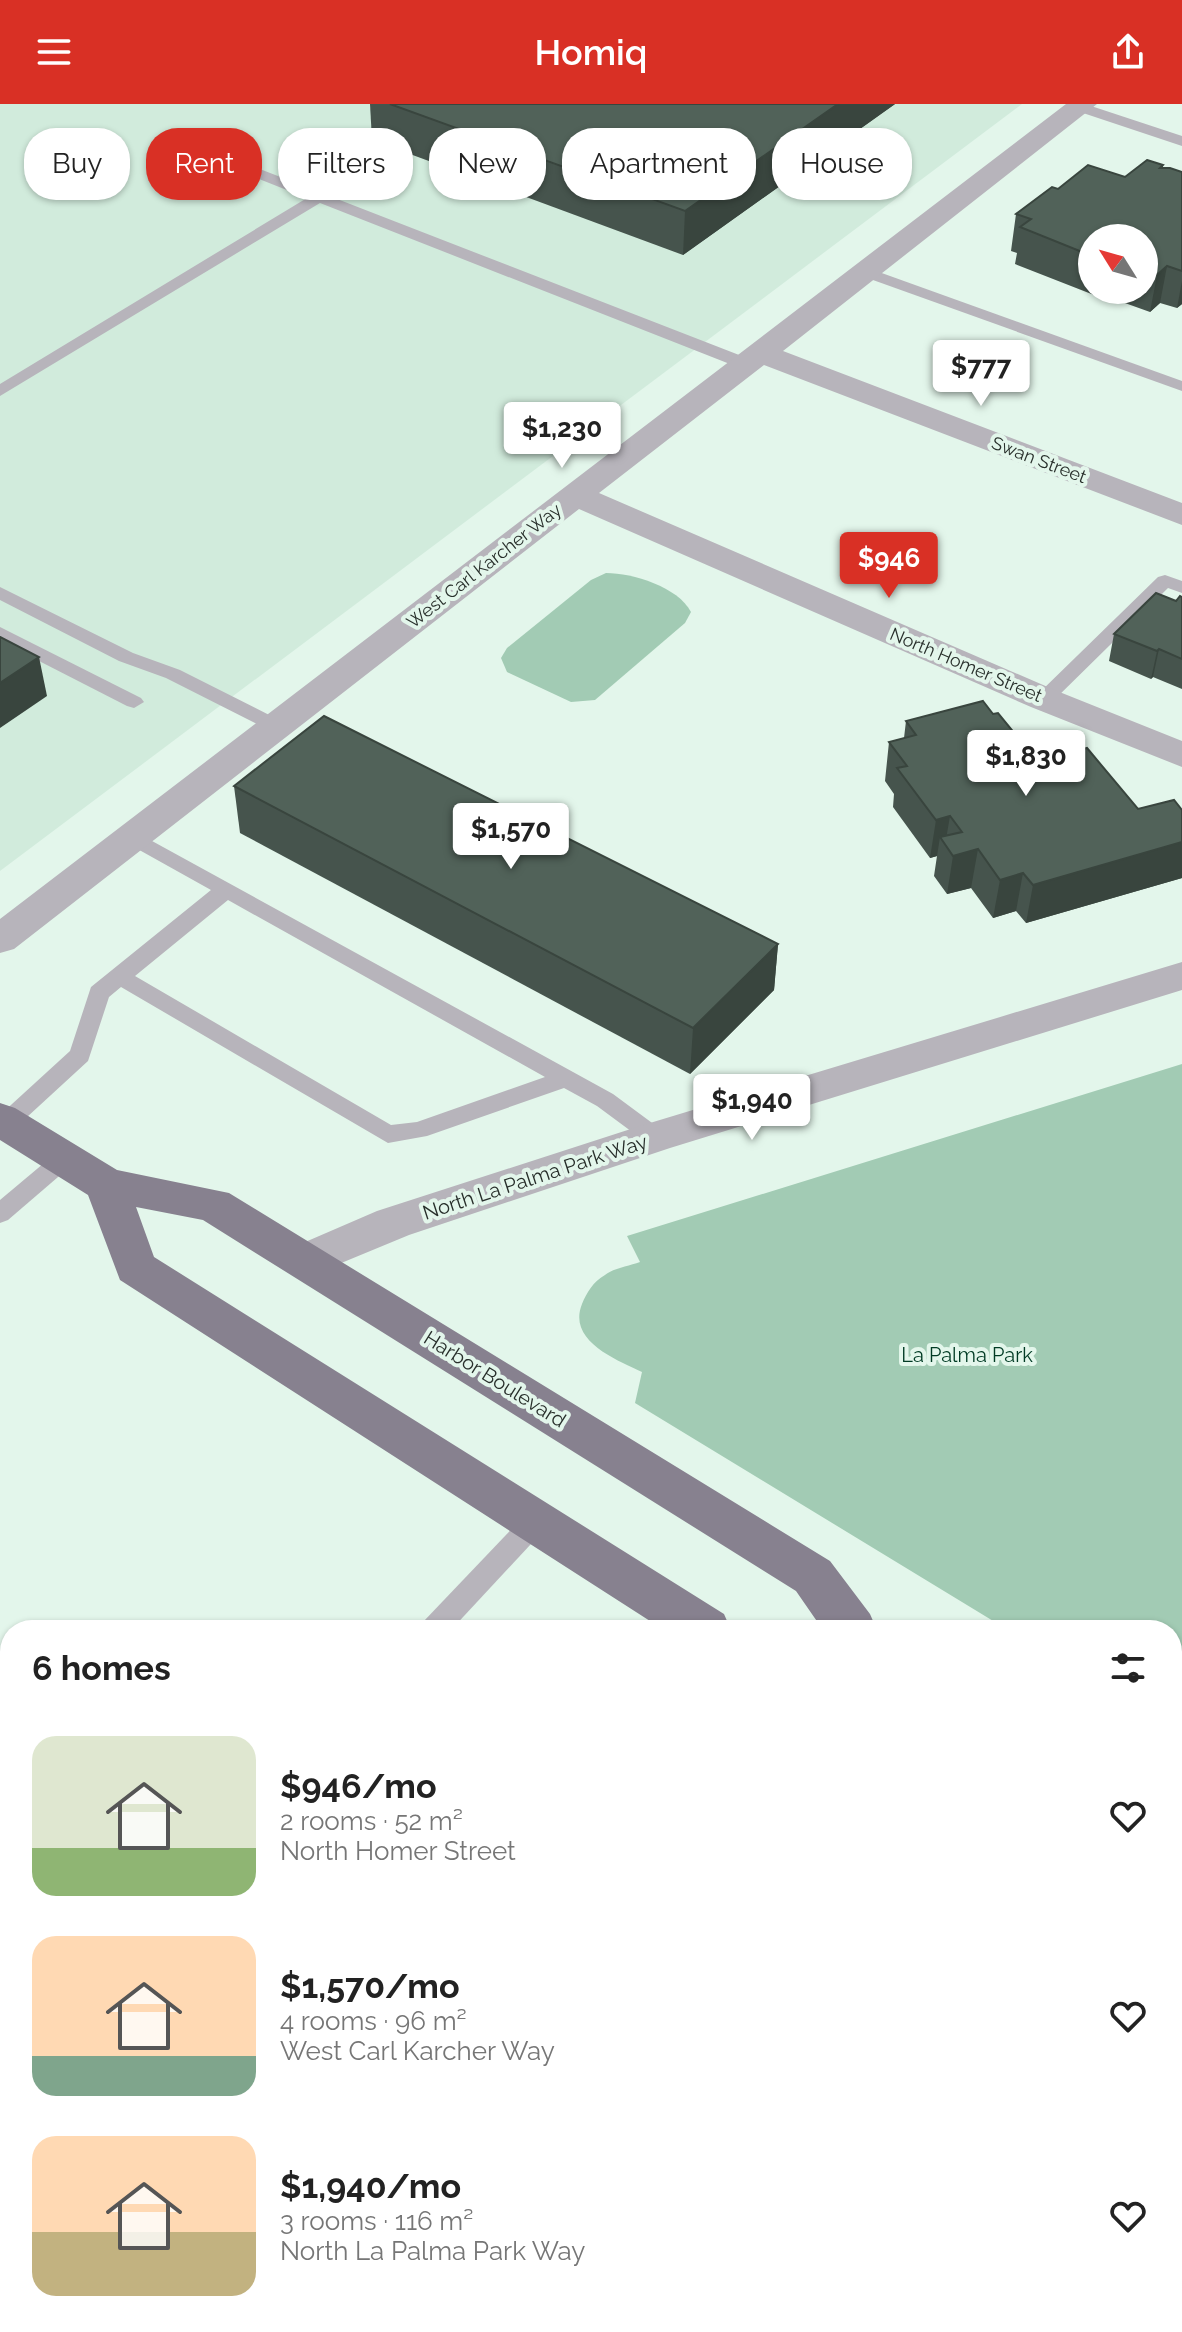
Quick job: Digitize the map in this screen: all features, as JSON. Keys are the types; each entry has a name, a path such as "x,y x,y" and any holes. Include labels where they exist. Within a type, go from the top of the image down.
{"main road":[{"name":"Harbor Boulevard","path":"3,1121 106,1185 214,1205 813,1576 845,1620"},
{"path":"106,1185 136,1268 690,1620"}],"street":[{"name":"West Carl Karcher Way","path":"0,939 1081,106"},
{"name":"Swan Street","path":"753,358 1182,515"},
{"name":"North Homer Street","path":"575,495 1044,699 1182,755"},
{"name":"North La Palma Park Way","path":"305,1261 393,1223 655,1137 1182,976"}],"lane":[{"path":"1081,106 1182,141"},
{"path":"0,391 314,200"},
{"path":"327,200 753,358"},
{"path":"865,272 1180,386"},
{"path":"1044,699 1165,581 1182,587"},
{"path":"0,593 126,657 173,674 276,726"},
{"path":"0,633 134,702"},
{"path":"132,837 567,1078 605,1100 655,1137"},
{"path":"3,1121 80,1055 99,993 227,889"},
{"path":"120,977 388,1134 419,1130 567,1078"},
{"path":"0,1214 64,1159"},
{"path":"442,1620 535,1522"}],"shaded area":[{"path":"0,104 1022,104 912,187 912,128 772,128 772,200 894,200 0,871"}],"green space":[{"path":"606,573 654,583 676,595 691,612 685,623 595,700 571,702 507,672 501,658 507,648 591,580"},
{"name":"La Palma Park","path":"1182,1064 1182,1620 992,1620 635,1403 642,1372 597,1347 582,1329 579,1317 584,1300 597,1281 613,1271 640,1262 627,1236"}],"building":[{"path":"390,104 838,104 804,128 772,128 772,150 756,161 756,128 562,128 562,166 546,161 546,128 456,128"},
{"path":"1147,160 1163,165 1160,168 1182,172 1182,271 1167,266 1158,274 1158,224 1078,224 1078,250 1020,227 1031,219 1016,214 1052,187 1058,189 1088,165 1125,177"},
{"path":"655,200 701,200 685,211"},
{"path":"1156,593 1176,601 1182,597 1182,659 1114,634"},
{"path":"0,637 39,657 0,683"},
{"path":"983,701 993,714 998,713 1020,740 1037,736 1051,753 1058,750 1062,755 1087,748 1138,809 1174,800 1182,810 1182,842 1033,885 1023,873 1000,880 978,849 953,856 940,837 962,832 950,816 936,820 897,768 907,766 889,742 916,735 906,721"},
{"path":"324,716 778,944 693,1028 234,786"}]}
